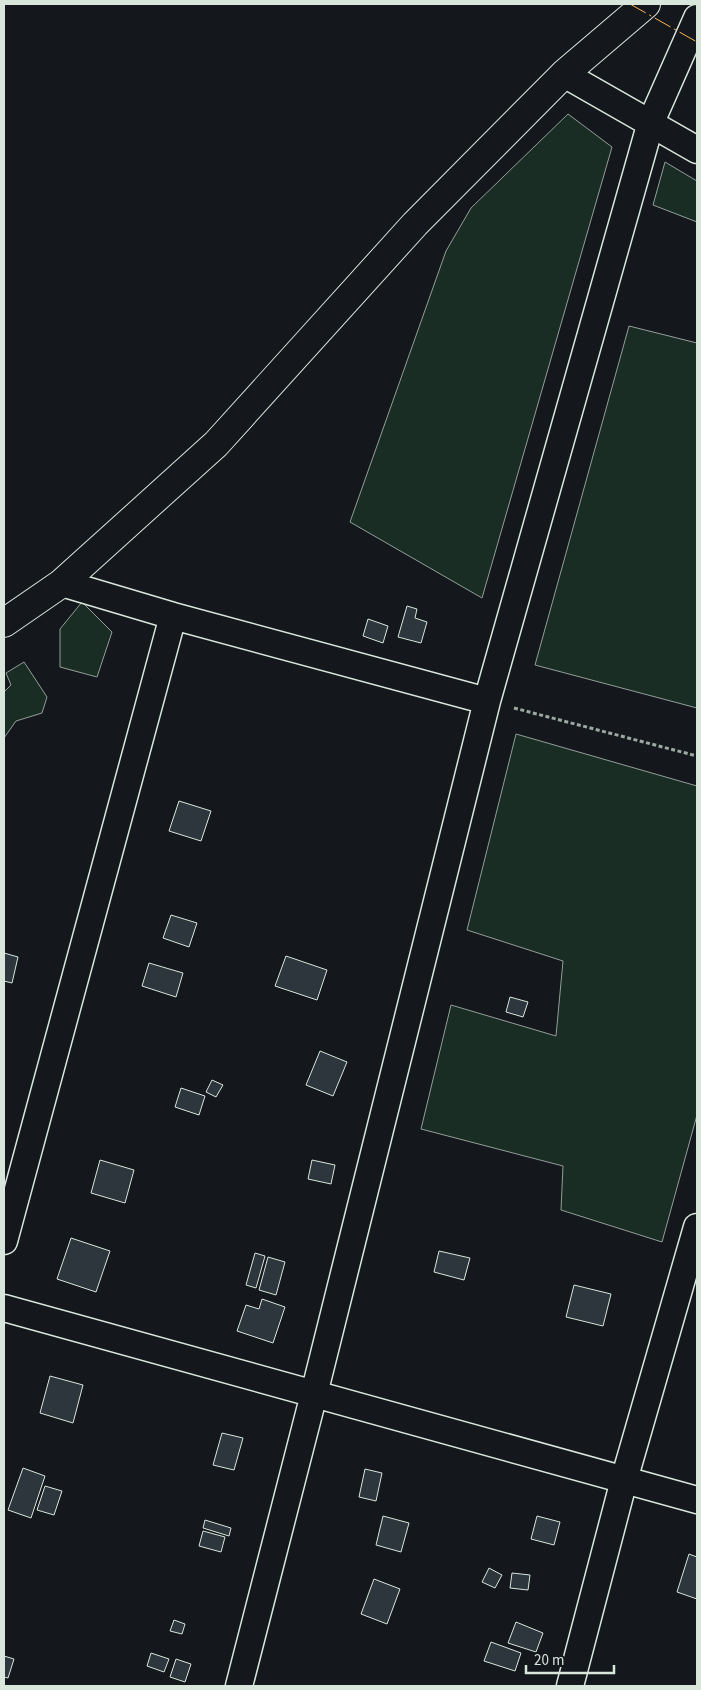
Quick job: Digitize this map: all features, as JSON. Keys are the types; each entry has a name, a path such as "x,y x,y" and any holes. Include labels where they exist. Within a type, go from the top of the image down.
{"street":[{"path":"4,622 62,582 216,444 416,224 564,74 646,4"},
{"path":"239,1686 487,701 651,122 697,18"},
{"path":"564,74 697,150"},
{"path":"62,582 173,616 487,701"},
{"path":"4,1241 173,616"},
{"path":"570,1686 624,1480 697,1227"},
{"path":"4,1308 697,1500"}],"path":[{"path":"487,701 697,756"}],"green space":[{"path":"568,114 612,147 482,598 350,522 446,251 471,208"},
{"path":"665,162 697,181 697,222 653,205"},
{"path":"629,326 697,343 697,708 535,665"},
{"path":"82,602 112,632 97,677 60,667 60,629"},
{"path":"24,662 47,697 42,713 16,721 4,738 4,692 11,685 6,673"},
{"path":"516,734 697,786 697,1115 662,1242 561,1210 563,1166 421,1129 451,1005 556,1036 563,961 467,930"}],"building":[{"path":"407,606 417,609 415,618 427,622 421,643 398,637"},
{"path":"368,619 388,626 383,643 363,636"},
{"path":"179,801 211,811 201,841 169,831"},
{"path":"171,915 197,923 189,947 163,938"},
{"path":"4,953 18,957 12,983 4,981"},
{"path":"286,956 327,970 317,1000 275,986"},
{"path":"149,963 183,973 176,997 142,986"},
{"path":"510,997 528,1002 523,1017 506,1012"},
{"path":"320,1051 347,1062 333,1096 306,1085"},
{"path":"212,1080 223,1085 216,1097 206,1092"},
{"path":"181,1088 205,1096 199,1115 175,1107"},
{"path":"100,1160 134,1170 125,1203 91,1193"},
{"path":"312,1160 335,1165 331,1184 308,1179"},
{"path":"71,1238 110,1251 96,1292 57,1279"},
{"path":"439,1251 470,1258 464,1280 434,1272"},
{"path":"255,1253 265,1256 256,1288 246,1285"},
{"path":"268,1257 285,1262 276,1295 259,1290"},
{"path":"574,1285 611,1294 603,1326 566,1317"},
{"path":"262,1299 285,1307 273,1343 237,1331 246,1305 259,1309"},
{"path":"50,1376 83,1385 73,1423 40,1413"},
{"path":"222,1433 243,1438 234,1470 213,1465"},
{"path":"23,1468 45,1476 31,1518 8,1510"},
{"path":"365,1469 382,1473 376,1501 359,1497"},
{"path":"45,1486 62,1491 54,1515 37,1510"},
{"path":"383,1516 409,1523 401,1552 376,1545"},
{"path":"537,1516 560,1522 554,1545 531,1539"},
{"path":"205,1520 231,1528 229,1536 203,1528"},
{"path":"203,1531 225,1537 221,1552 199,1546"},
{"path":"689,1554 697,1557 697,1599 677,1592"},
{"path":"489,1568 502,1575 495,1588 482,1582"},
{"path":"512,1573 530,1575 528,1590 510,1588"},
{"path":"374,1579 400,1589 387,1624 361,1614"},
{"path":"174,1620 185,1624 182,1634 170,1631"},
{"path":"516,1622 543,1633 536,1652 508,1643"},
{"path":"491,1642 521,1653 515,1671 484,1661"},
{"path":"151,1653 169,1659 164,1672 147,1666"},
{"path":"4,1656 14,1659 8,1678 4,1677"},
{"path":"176,1659 191,1664 185,1682 170,1677"}],"power":[{"path":"630,4 697,42"}]}
